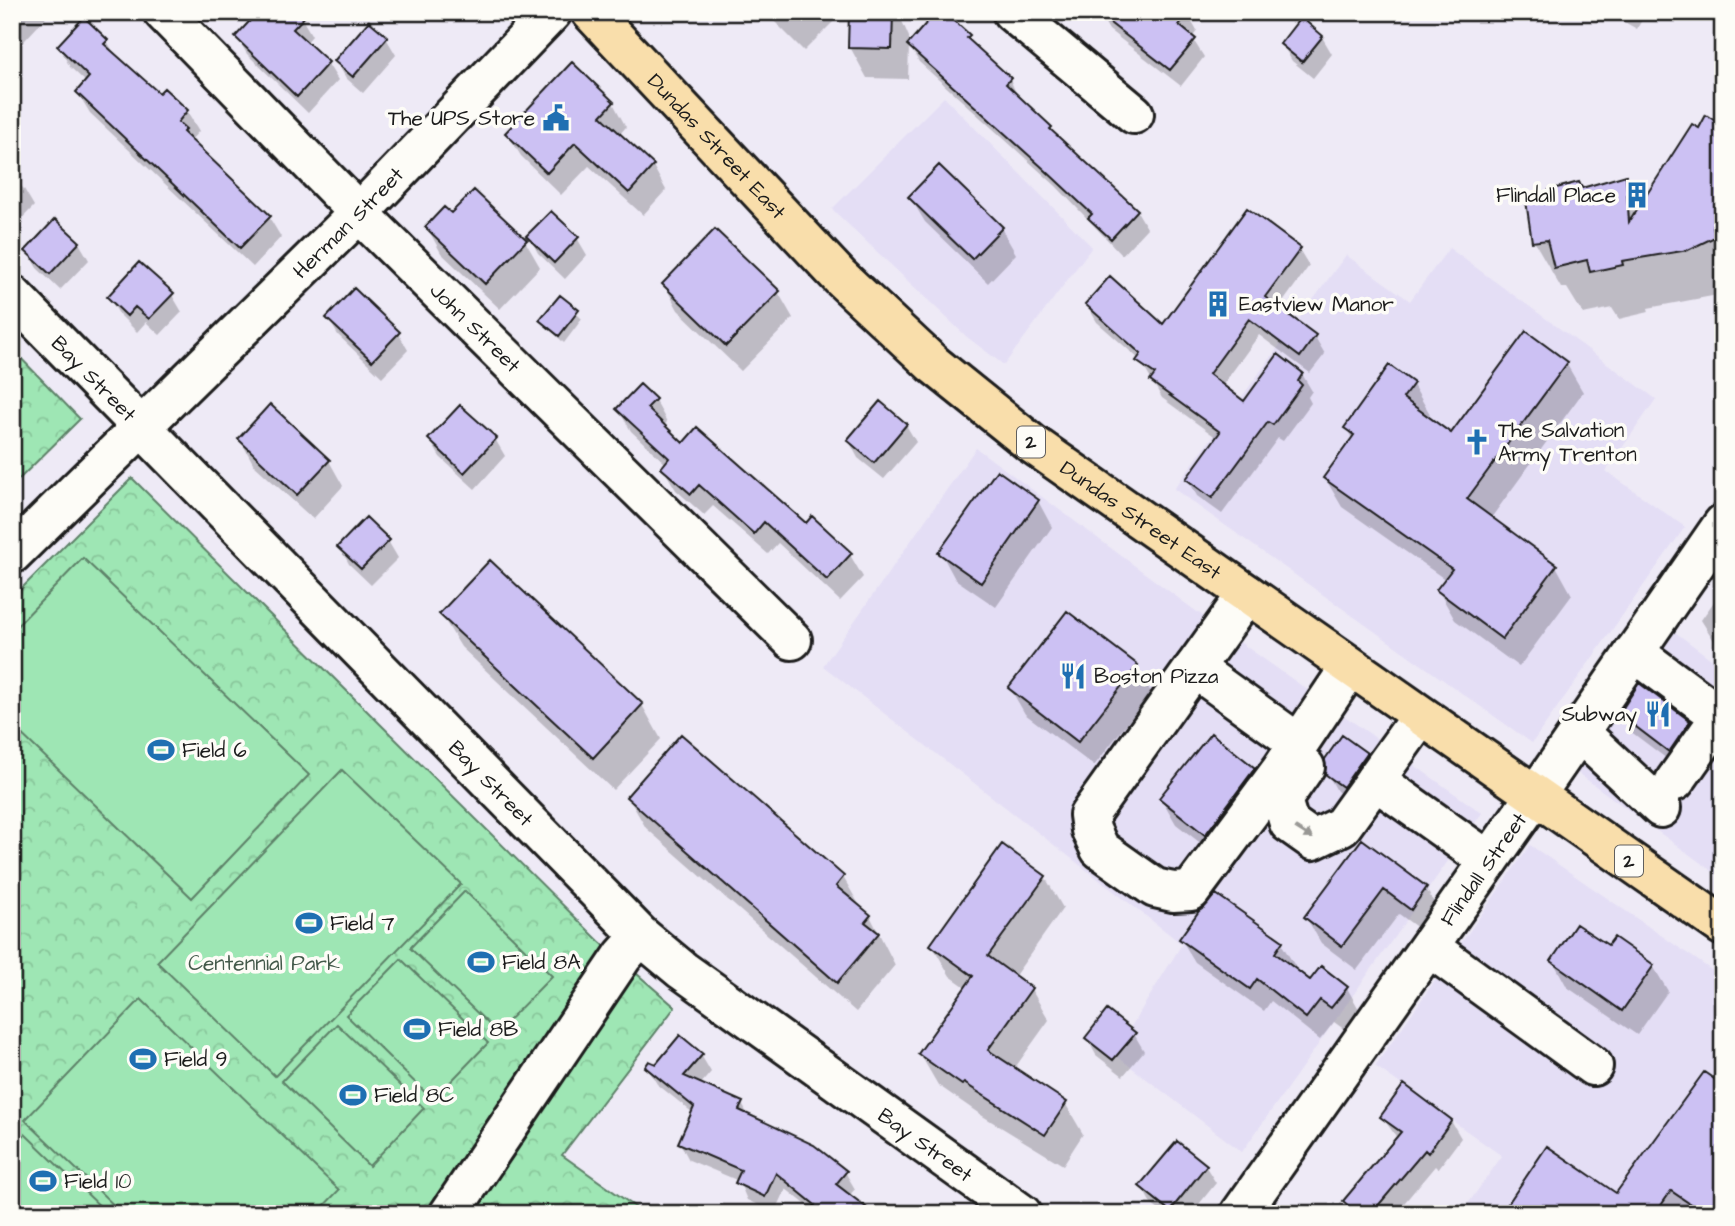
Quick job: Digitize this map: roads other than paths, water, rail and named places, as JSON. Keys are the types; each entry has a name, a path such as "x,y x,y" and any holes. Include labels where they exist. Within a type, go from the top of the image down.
{"main road":[{"name":"Dundas Street East","path":"591,12 840,277 933,364 1031,443 1723,926"}],"street":[{"name":"John Street","path":"163,12 359,213 792,640"},
{"name":"Herman Street","path":"12,554 359,213 552,12"},
{"path":"1012,12 1134,114"},
{"name":"Bay Street","path":"12,295 641,936 682,970 1022,1214"},
{"name":"Flindall Street","path":"1240,1214 1723,524"},
{"path":"1247,594 1089,815 1091,830 1100,849 1155,888 1173,892 1191,891 1298,743 1358,673"},
{"path":"1579,732 1668,795 1713,708 1634,652"},
{"path":"1194,667 1298,743"},
{"path":"1358,673 1282,800 1289,823 1313,840 1342,826 1421,716"},
{"path":"1375,780 1489,861"},
{"path":"449,1214 623,957 641,936"},
{"path":"1429,947 1593,1066"}],"place":[{"name":"The UPS Store","path":"556,118"},
{"name":"Flindall Place","path":"1637,195"},
{"name":"Eastview Manor","path":"1218,304"},
{"name":"The Salvation Army Trenton","path":"1477,442"},
{"name":"Boston Pizza","path":"1073,676"},
{"name":"Subway","path":"1658,714"},
{"name":"Field 6","path":"161,750"},
{"name":"Field 7","path":"309,923"},
{"name":"Field 8A","path":"481,962"},
{"name":"Field 8B","path":"417,1029"},
{"name":"Field 9","path":"143,1059"},
{"name":"Field 8C","path":"353,1095"},
{"name":"Field 10","path":"43,1181"}],"park label":[{"name":"Centennial Park","path":"264,963"}]}
